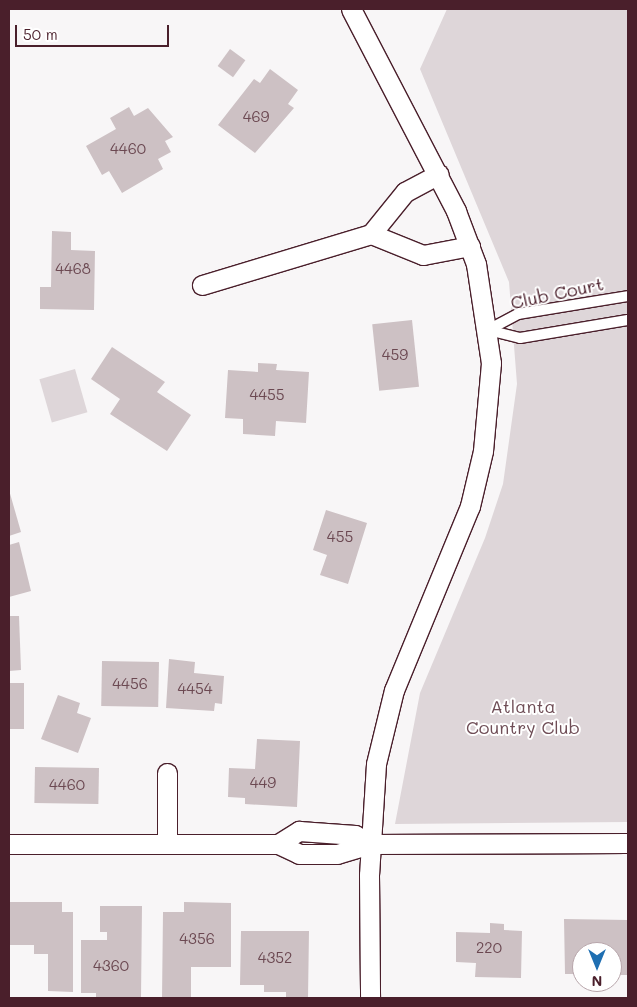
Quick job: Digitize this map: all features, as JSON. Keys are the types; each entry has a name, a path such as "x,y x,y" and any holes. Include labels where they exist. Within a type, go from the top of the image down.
{"street":[{"path":"352,9 438,174 470,246 488,330 491,362 483,451 470,506 394,690 376,764 370,844 370,998"},
{"path":"202,285 371,234 404,192 438,174"},
{"path":"371,234 423,255 470,246"},
{"path":"167,844 168,773"},
{"path":"9,844 278,844 299,854 337,854 370,844 628,843"}],"lane":[{"name":"Club Court","path":"488,330 518,314 628,296"},
{"name":"Club Court","path":"488,330 520,338 628,320"}],"green space":[{"name":"Atlanta Country Club","path":"447,9 628,9 628,822 395,824 420,693 485,538 503,484 517,384 509,282 420,69"},
{"path":"75,369 87,412 52,422 39,379"}],"building":[{"path":"230,49 245,60 233,77 218,66"},
{"path":"270,69 298,90 288,104 294,108 255,153 218,125 254,79 260,83"},
{"path":"129,107 134,116 148,108 173,137 165,141 171,152 158,159 163,169 122,193 109,171 102,175 86,146 116,129 110,118"},
{"path":"52,231 71,232 71,250 95,251 94,310 40,309 40,287 51,287"},
{"path":"412,320 419,387 379,391 372,324"},
{"path":"112,347 165,382 157,392 191,415 167,451 110,414 120,399 91,379"},
{"path":"258,363 277,364 276,370 309,372 306,423 276,421 275,436 243,434 243,419 225,418 228,370 258,372"},
{"path":"9,490 21,532 9,536"},
{"path":"326,510 367,523 348,584 320,575 327,555 313,550"},
{"path":"19,542 31,591 9,597 9,545"},
{"path":"9,616 19,616 21,670 9,671"},
{"path":"169,659 195,662 194,673 224,676 222,704 215,703 214,711 166,708"},
{"path":"102,661 159,662 158,707 101,706"},
{"path":"9,683 24,683 24,729 9,729"},
{"path":"58,695 80,703 77,713 91,718 78,753 41,739"},
{"path":"257,739 300,741 297,807 245,804 245,798 228,797 229,768 255,769"},
{"path":"35,767 99,768 98,804 34,803"},
{"path":"9,902 62,902 62,912 73,912 73,992 48,991 48,954 34,954 34,945 9,945"},
{"path":"184,902 231,903 231,967 191,967 191,998 162,998 163,912 184,912"},
{"path":"100,906 142,906 141,998 96,998 96,993 81,993 81,940 107,940 107,932 100,932"},
{"path":"564,919 628,920 628,975 622,975 622,942 572,942 572,974 565,974"},
{"path":"490,923 504,924 504,930 522,931 521,978 475,977 476,963 456,962 456,932 490,933"},
{"path":"241,931 309,931 308,998 286,998 286,992 264,992 264,985 240,985"}]}
